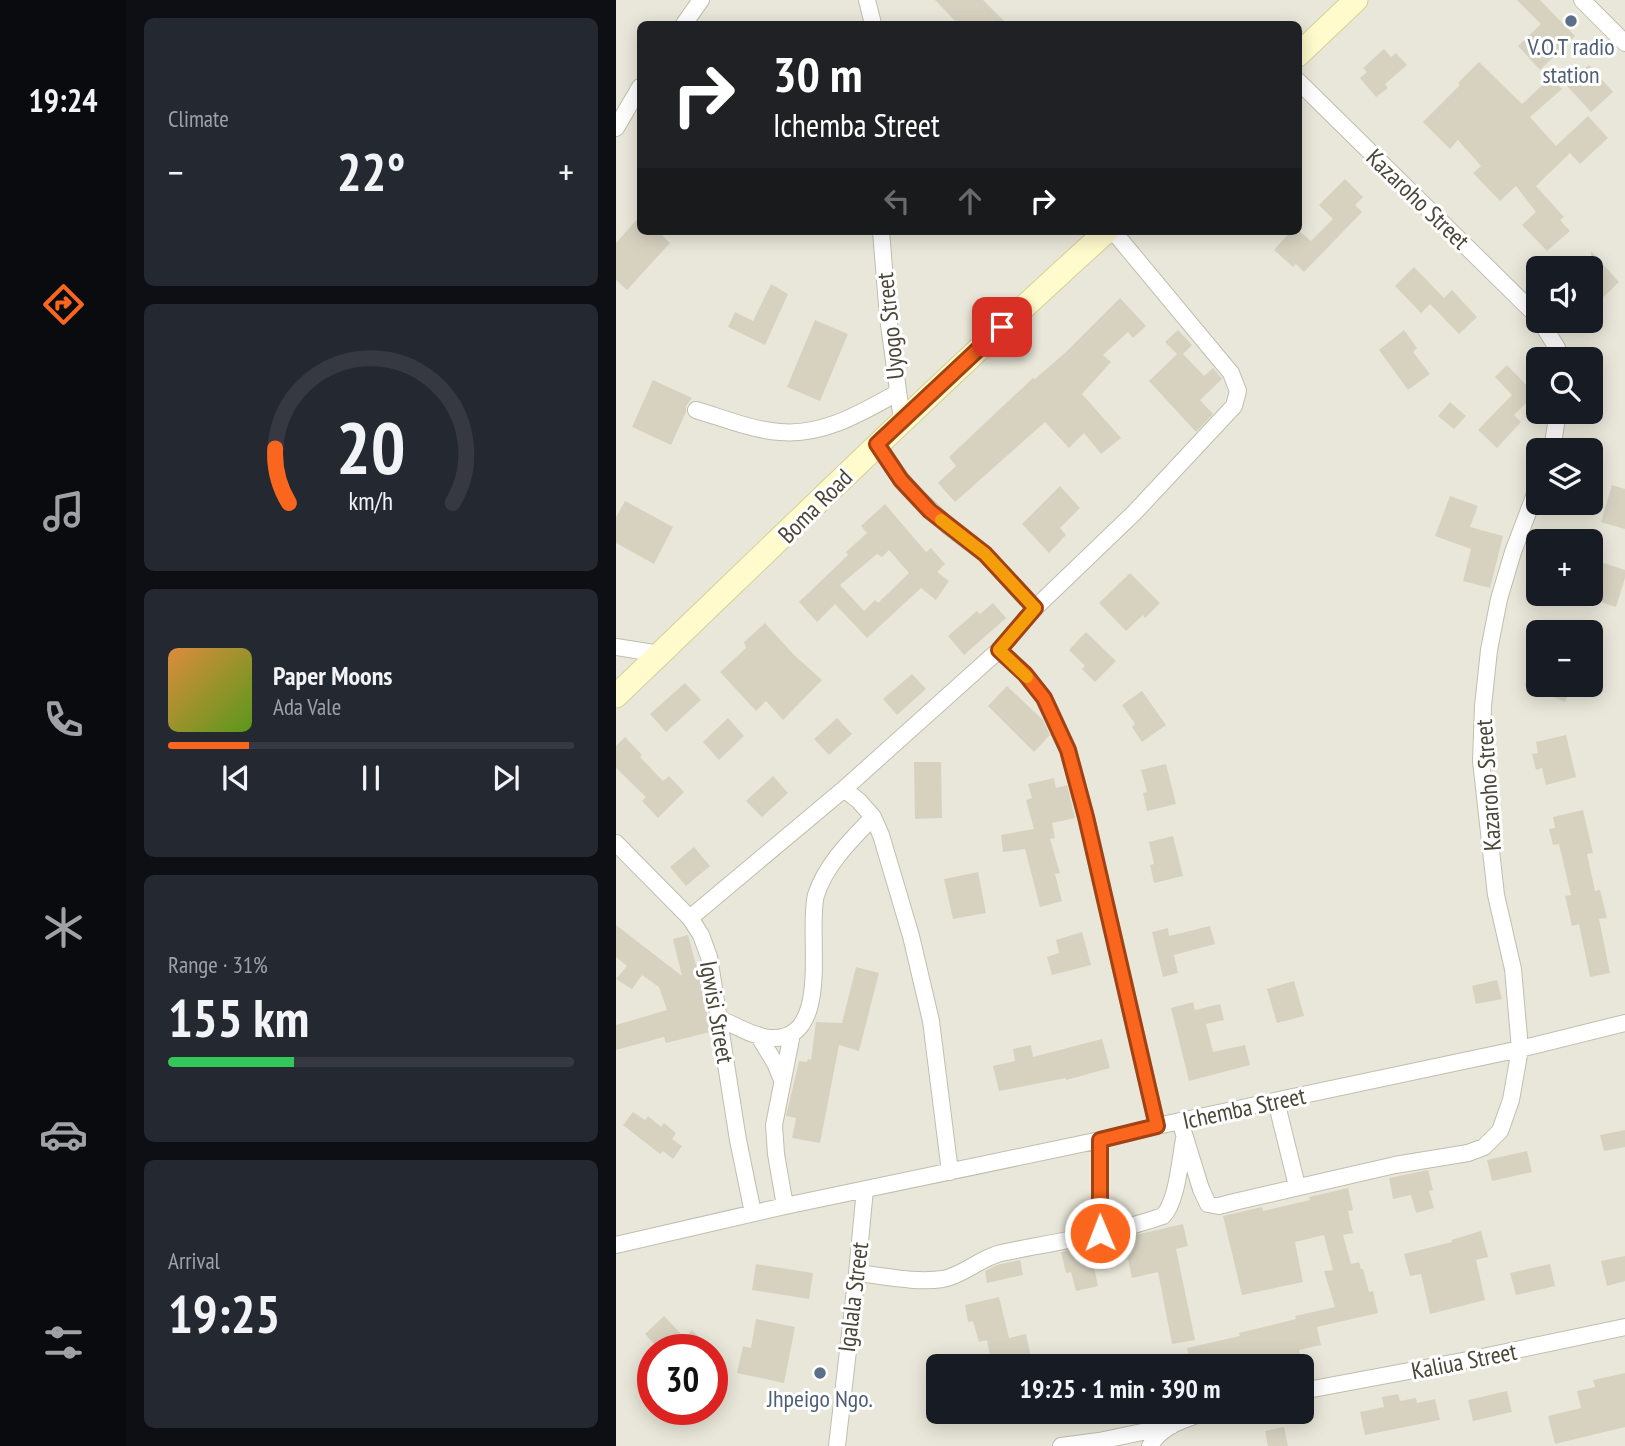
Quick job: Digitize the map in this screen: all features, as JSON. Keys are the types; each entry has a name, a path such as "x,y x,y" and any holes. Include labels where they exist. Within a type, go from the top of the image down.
{"main road":[{"path":"1302,51 1356,0"},
{"name":"Boma Road","path":"616,696 782,539 902,420 1103,235"}],"street":[{"path":"686,21 701,0"},
{"path":"867,0 872,21"},
{"path":"1582,0 1625,43"},
{"name":"Kazaroho Street","path":"1302,85 1526,305"},
{"path":"616,128 637,92"},
{"name":"Uyogo Street","path":"881,235 888,317 902,420"},
{"path":"690,918 844,789 999,650 1035,608 1177,469 1234,406 1238,391 1231,373 1116,235"},
{"path":"696,410 779,432 802,432 821,429 853,417 897,393"},
{"path":"877,444 901,480 923,504 985,554 1035,608"},
{"name":"Kazaroho Street","path":"1182,1129 1208,1204 1219,1206 1395,1165 1468,1153 1485,1147 1500,1131 1511,1100 1520,1049 1513,969 1496,895 1481,761 1483,706 1489,650 1499,599 1527,515"},
{"path":"616,647 660,654"},
{"path":"999,650 1025,674 1044,698 1068,750 1157,1126"},
{"path":"844,789 873,817 881,835 911,936 931,1021 950,1172"},
{"path":"720,1019 769,1038 792,1034 800,1027 808,1013 813,995 812,920 823,876 836,857 873,817"},
{"name":"Igwisi Street","path":"616,843 690,918 709,957 738,1140 753,1213"},
{"name":"Ichemba Street","path":"616,1245 1157,1126 1182,1129 1276,1101 1520,1049 1625,1023"},
{"path":"785,1206 774,1139 792,1034"},
{"path":"758,1035 782,1080"},
{"path":"1276,1101 1297,1186"},
{"path":"858,1273 919,1280 942,1279 955,1276 970,1266 999,1254 1100,1233 1163,1216 1168,1211 1182,1129"},
{"path":"1100,1140 1100,1233"},
{"name":"Igalala Street","path":"836,1446 858,1273 865,1189"},
{"name":"Kaliua Street","path":"1314,1389 1460,1362 1625,1327"},
{"path":"1061,1446 1100,1443 1176,1424"},
{"path":"1152,1442 1171,1426"}],"shaded area":[{"path":"616,0 1625,0 1625,1446 616,1446"}],"building":[{"path":"935,0 983,0 1004,21 955,21"},
{"path":"1517,0 1540,0 1575,36 1540,70 1518,46 1541,24"},
{"path":"1384,49 1391,57 1396,53 1407,65 1385,84 1388,88 1376,97 1360,78 1367,72 1363,68"},
{"path":"1479,62 1522,104 1551,77 1562,89 1530,117 1556,146 1588,116 1608,138 1580,164 1570,153 1536,186 1564,217 1560,220 1570,231 1547,251 1522,225 1536,212 1516,186 1500,201 1473,173 1481,166 1458,140 1450,149 1423,122"},
{"path":"1589,65 1613,92 1591,112 1567,86"},
{"path":"1345,179 1363,197 1355,205 1362,212 1304,272 1296,264 1293,267 1274,250 1287,235 1302,233 1311,241 1333,219 1319,205"},
{"path":"637,219 637,235 662,235 670,243 627,290 616,280 616,243"},
{"path":"1603,264 1619,282 1603,297"},
{"path":"1414,267 1444,298 1452,290 1477,317 1459,334 1430,304 1421,313 1395,286"},
{"path":"771,284 788,294 765,345 728,327 735,312 753,321"},
{"path":"1120,298 1146,326 1133,338 1128,332 1103,355 1111,362 1082,394 1121,438 1101,454 1084,433 1069,448 1045,422 955,502 938,483 956,466 949,457 1033,378 1066,352"},
{"path":"815,320 848,334 820,401 787,387"},
{"path":"1178,330 1192,345 1183,354 1204,376 1213,368 1222,379 1200,400 1213,414 1196,432 1149,381 1177,354 1165,342"},
{"path":"1404,330 1417,348 1413,352 1430,374 1408,390 1379,350"},
{"path":"1507,365 1526,385 1526,403 1514,415 1521,422 1497,448 1478,430 1512,395 1495,377"},
{"path":"653,380 692,398 686,406 686,412 671,445 632,427"},
{"path":"1450,402 1466,416 1454,429 1438,416"},
{"path":"1612,485 1625,489 1625,529 1601,522"},
{"path":"1060,486 1080,508 1060,528 1066,535 1049,553 1022,524"},
{"path":"1450,496 1478,506 1470,527 1503,536 1490,588 1463,581 1471,549 1435,536"},
{"path":"625,501 673,527 654,564 616,543 616,517"},
{"path":"885,504 926,552 931,548 945,564 937,572 949,581 936,600 921,588 867,638 835,604 817,622 799,602 867,533 861,526","holes":["889,550 909,573 878,603 875,600 864,611 840,585 877,554 882,557"]},
{"path":"1603,563 1625,570 1616,607 1603,603"},
{"path":"1130,573 1160,603 1126,631 1099,603"},
{"path":"993,603 1006,618 964,655 948,636 977,611 980,614"},
{"path":"765,623 794,655 822,680 783,720 766,701 756,711 720,672 746,648 744,642"},
{"path":"1086,632 1116,661 1095,682 1082,669 1085,666 1069,650"},
{"path":"912,674 926,689 897,715 883,699"},
{"path":"685,683 701,700 666,732 650,714"},
{"path":"1007,686 1043,720 1050,735 1034,752 988,706"},
{"path":"1142,691 1166,725 1142,742 1132,727 1135,724 1122,705"},
{"path":"1553,697 1567,697 1565,702"},
{"path":"728,718 744,736 719,760 703,742"},
{"path":"837,718 852,734 829,755 814,739"},
{"path":"1566,735 1576,777 1546,785 1542,768 1536,770 1532,754 1538,753 1536,742"},
{"path":"625,737 663,781 669,776 684,792 658,818 642,801 646,797 616,768 616,746"},
{"path":"914,762 941,762 942,818 915,819"},
{"path":"1166,764 1176,804 1147,811 1143,793 1147,792 1141,770"},
{"path":"773,776 788,793 762,817 746,801"},
{"path":"1054,778 1056,788 1067,785 1075,818 1052,823 1055,838 1050,839 1060,873 1055,874 1062,901 1040,907 1025,849 1003,852 1001,835 1034,829 1026,800 1032,798 1028,784"},
{"path":"1583,810 1593,853 1587,854 1595,891 1600,890 1607,918 1599,919 1610,973 1590,977 1579,924 1572,926 1565,896 1571,895 1559,844 1553,845 1549,829 1555,828 1553,817"},
{"path":"1173,836 1183,876 1154,883 1150,865 1154,864 1149,842"},
{"path":"694,847 710,866 686,886 670,867"},
{"path":"978,872 986,913 953,919 944,879"},
{"path":"616,925 682,976 673,939 688,935 705,999 710,1032 666,1043 664,1037 616,1050 616,1025 667,1010 659,987 642,975 632,989 616,979 627,966 616,957"},
{"path":"1210,926 1215,944 1174,955 1178,973 1163,977 1152,932 1168,928 1169,936"},
{"path":"1082,932 1091,965 1052,975 1047,957 1059,953 1056,940"},
{"path":"856,967 879,973 859,1051 839,1045 820,1143 792,1138 796,1118 786,1116 799,1061 811,1060 816,1022 842,1023"},
{"path":"1497,980 1502,999 1476,1004 1472,986"},
{"path":"1294,981 1304,1016 1277,1023 1267,989"},
{"path":"1193,1002 1195,1010 1220,1004 1224,1020 1206,1024 1213,1052 1245,1045 1250,1065 1189,1081 1171,1008"},
{"path":"1102,1039 1110,1068 1066,1080 999,1091 993,1066 1015,1061 1013,1049 1031,1045 1033,1057"},
{"path":"633,1112 645,1120 648,1116 661,1127 664,1123 676,1133 672,1139 682,1146 673,1159 663,1151 660,1154 623,1125"},
{"path":"1625,1130 1625,1147 1604,1151 1600,1135"},
{"path":"1527,1151 1532,1172 1492,1181 1487,1160"},
{"path":"1428,1170 1433,1190 1429,1191 1434,1208 1416,1213 1411,1195 1393,1199 1389,1178"},
{"path":"1348,1188 1353,1210 1348,1211 1353,1233 1343,1235 1351,1264 1359,1262 1363,1269 1369,1292 1373,1291 1378,1313 1317,1327 1321,1345 1299,1350 1300,1354 1189,1354 1187,1348 1240,1336 1239,1333 1335,1307 1324,1271 1333,1270 1324,1235 1295,1242 1303,1282 1242,1295 1223,1216 1262,1207 1263,1211 1310,1200 1309,1197"},
{"path":"1183,1224 1188,1246 1176,1249 1195,1340 1172,1344 1158,1272 1132,1278 1128,1259 1094,1267 1098,1286 1076,1291 1071,1272 1066,1273 1061,1252"},
{"path":"1481,1231 1488,1257 1476,1260 1485,1300 1430,1314 1421,1274 1410,1276 1404,1254 1452,1242 1451,1240"},
{"path":"1625,1256 1625,1281 1607,1286 1601,1261"},
{"path":"1020,1260 1023,1275 987,1283 985,1271 997,1265"},
{"path":"756,1264 813,1273 809,1299 752,1290"},
{"path":"1550,1264 1555,1286 1516,1295 1510,1273"},
{"path":"999,1297 1009,1338 1026,1334 1030,1354 990,1354 987,1340 979,1342 973,1321 968,1322 965,1305"},
{"path":"664,1316 681,1334 645,1334"},
{"path":"756,1319 795,1327 784,1383 737,1373 743,1346 751,1348"},
{"path":"1625,1373 1625,1427 1555,1444 1548,1416 1581,1408 1577,1391 1595,1387 1593,1380"},
{"path":"1507,1391 1512,1412 1473,1421 1468,1400"},
{"path":"1398,1394 1400,1401 1416,1398 1417,1403 1435,1399 1440,1420 1365,1435 1360,1412 1384,1407 1382,1397"},
{"path":"1284,1427 1288,1446 1268,1446 1265,1431"}],"slow traffic":[{"path":"941,520 985,554 1035,608 999,650 1027,677"}],"place":[{"name":"V.O.T radio station","path":"1571,21"},
{"name":"Jhpeigo Ngo.","path":"820,1373"}],"route":[{"path":"1002,327 877,444 901,480 930,511 985,554 1035,608 999,650 1025,674 1044,698 1068,750 1157,1126 1100,1140 1100,1233"}]}
